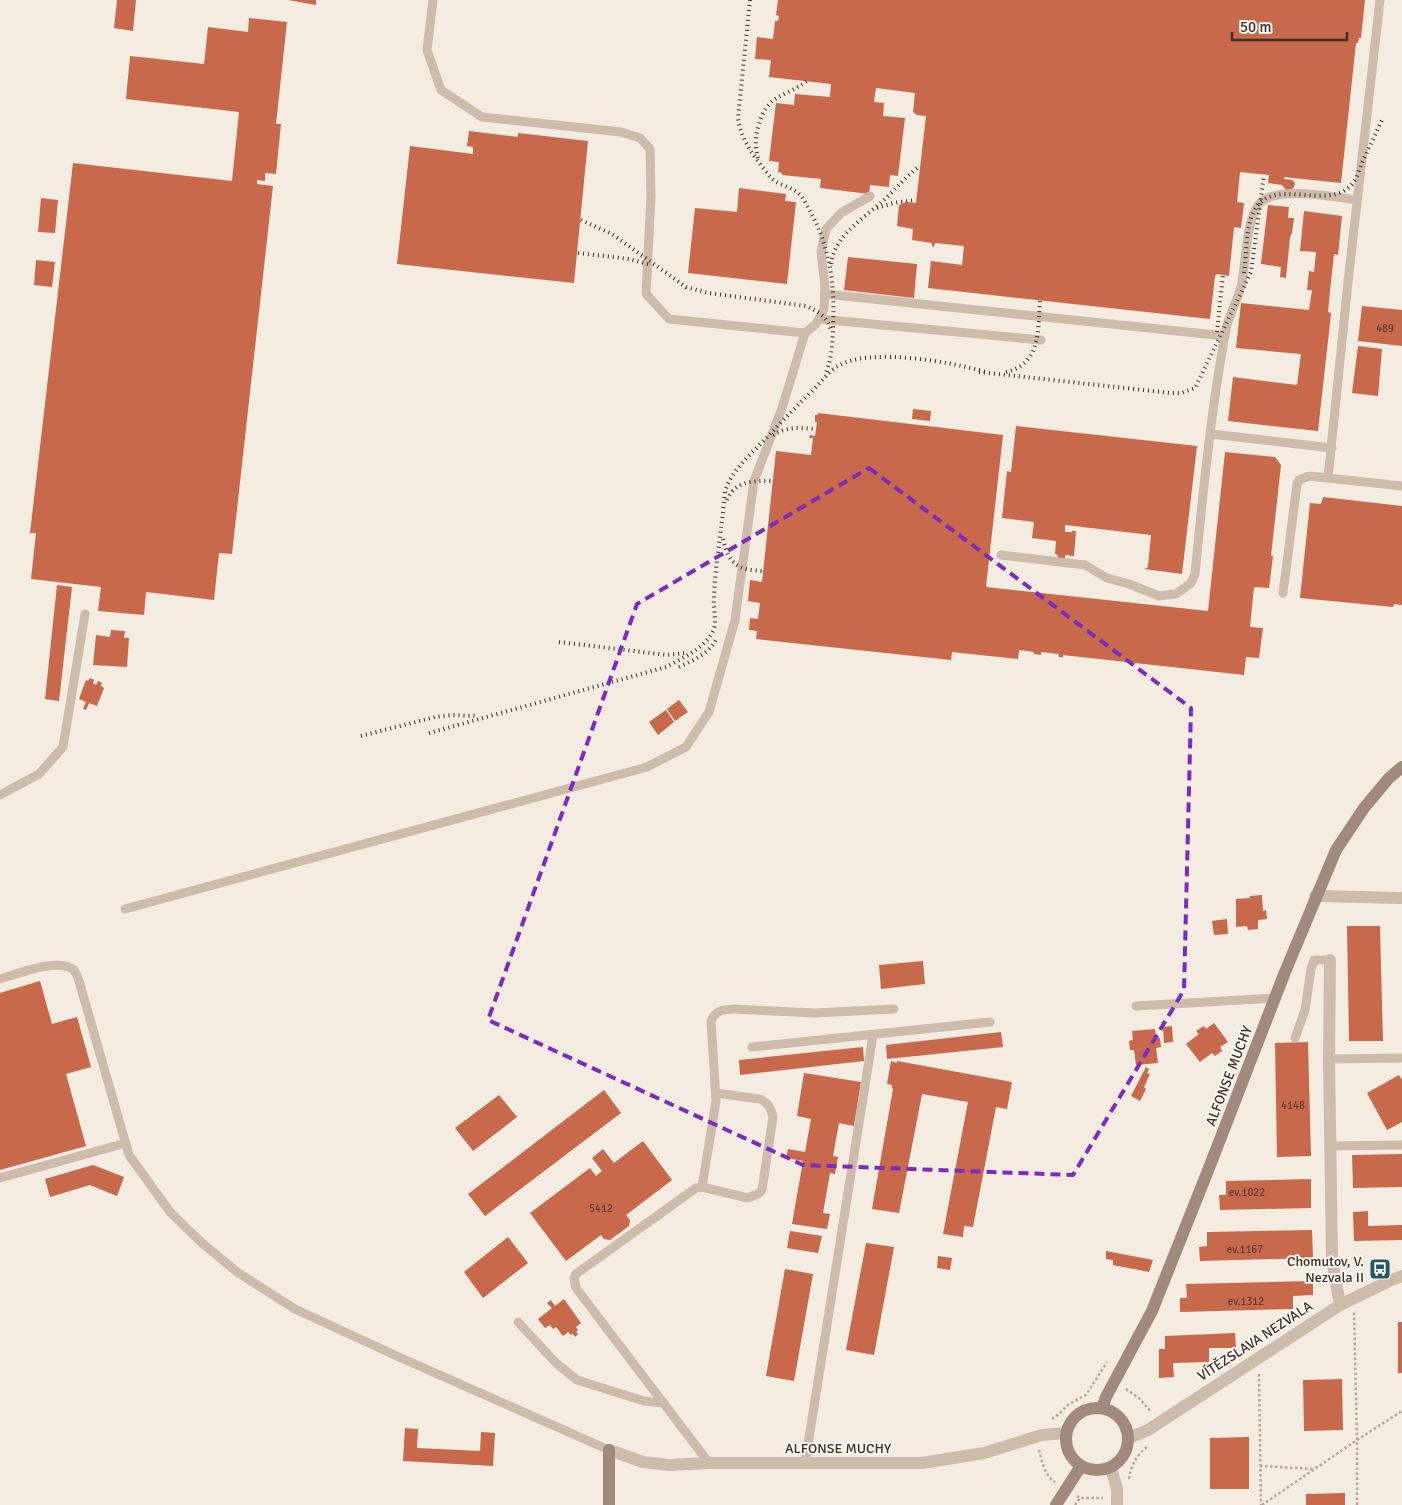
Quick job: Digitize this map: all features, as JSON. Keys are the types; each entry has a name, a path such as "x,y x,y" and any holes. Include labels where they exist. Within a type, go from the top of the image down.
{"main road":[{"name":"ALFONSE MUCHY","path":"1102,1408 1152,1311 1315,896 1336,850 1370,800 1402,768"},
{"path":"1094,1408 1102,1408 1121,1418 1129,1438 1128,1446 1122,1459 1111,1468 1096,1471 1081,1466 1070,1455 1066,1432 1073,1418 1079,1413 1094,1408"},
{"path":"609,1450 609,1505"},
{"path":"1056,1505 1081,1466"}],"street":[{"path":"1315,896 1402,898"},
{"path":"1330,960 1328,1059 1332,1258 1340,1305"},
{"name":"VÍTĚZSLAVA NEZVALA","path":"1129,1438 1143,1433 1158,1424 1340,1305 1402,1276"},
{"name":"ALFONSE MUCHY","path":"609,1450 643,1462 669,1465 709,1463 930,1462 984,1453 1042,1435 1066,1432"},
{"path":"1111,1468 1117,1488 1117,1505"}],"lane":[{"path":"433,0 427,50 441,90 482,117 621,132 640,138 650,149 651,196 646,294 669,319 805,333"},
{"path":"1328,478 1380,0"},
{"path":"1000,555 1076,564 1093,569 1107,578 1159,596 1176,594 1191,583 1195,574 1205,472 1225,336 1231,312 1241,288 1246,263 1250,222 1254,210 1269,197 1280,194 1315,195 1358,200"},
{"path":"125,909 647,767 686,747 709,712 735,620 754,480 782,408 805,333 816,324 824,309 825,294 822,252 826,229 841,213 870,196"},
{"path":"825,294 1225,336"},
{"path":"819,319 1041,340"},
{"path":"1211,434 1332,448"},
{"path":"1283,593 1297,484 1302,478 1309,476 1402,486"},
{"path":"0,795 39,774 63,747 85,614"},
{"path":"1295,1038 1305,1010 1314,960 1330,960"},
{"path":"0,978 42,967 63,965 74,970 79,981 129,1155 170,1212 202,1243 245,1278 304,1313 609,1450"},
{"path":"1136,1006 1275,998"},
{"path":"702,1187 716,1092 711,1021 714,1014 722,1010 815,1013 894,1009"},
{"path":"752,1047 990,1022"},
{"path":"805,1463 873,1035"},
{"path":"1328,1059 1402,1058"},
{"path":"709,1463 576,1288 574,1278 576,1274 693,1189 702,1187 748,1198 762,1190 773,1117 771,1109 766,1102 760,1099 716,1092"},
{"path":"0,1178 126,1143"},
{"path":"1330,1146 1402,1144"},
{"path":"518,1322 556,1363 577,1380 644,1401 664,1403"}],"path":[{"path":"1354,1298 1357,1505"},
{"path":"1258,1357 1261,1505"},
{"path":"1047,1421 1055,1418 1069,1404 1086,1395 1108,1360"},
{"path":"1100,1374 1139,1398 1158,1424"},
{"path":"1261,1505 1402,1411"},
{"path":"1130,1486 1130,1472 1136,1458 1153,1443"},
{"path":"1260,1466 1314,1469"},
{"path":"1075,1505 1080,1498"}],"highlighted area":[{"path":"869,468 1191,708 1184,990 1073,1175 803,1165 488,1020 637,604"}],"building":[{"path":"117,0 136,0 133,31 114,28"},
{"path":"288,0 316,0 316,5"},
{"path":"778,0 1365,0 1361,38 1356,43 1341,183 1284,177 1284,179 1292,180 1295,183 1291,190 1286,190 1282,185 1268,183 1269,175 1240,172 1237,202 1244,203 1241,228 1234,227 1229,276 1217,274 1215,276 1210,319 928,288 931,261 962,265 964,246 935,243 934,247 932,243 912,240 913,229 897,226 899,205 906,202 916,203 926,116 917,115 913,112 915,93 876,88 874,102 884,103 883,116 905,118 898,176 890,175 889,187 870,185 869,194 820,188 821,179 782,175 782,173 778,172 779,162 769,161 776,103 794,105 795,94 830,97 831,84 769,77 771,60 755,59 757,37 773,39 775,21 778,21 779,16 776,15"},
{"path":"249,18 287,22 276,124 281,124 276,174 265,173 265,181 257,180 257,184 273,186 232,554 219,553 214,600 146,592 144,615 98,611 101,587 31,579 36,533 30,533 73,163 232,181 239,112 126,99 130,56 204,64 208,27 248,32"},
{"path":"469,131 518,137 518,133 588,141 574,283 397,264 410,146 473,154 473,147 467,146"},
{"path":"739,188 786,194 785,201 796,202 787,284 688,273 695,208 737,212"},
{"path":"41,198 58,200 55,233 38,232"},
{"path":"1268,205 1289,207 1288,218 1294,218 1286,278 1280,277 1281,267 1261,264"},
{"path":"1304,211 1342,216 1338,255 1334,254 1328,312 1331,314 1318,431 1228,421 1233,377 1297,385 1301,354 1236,348 1241,303 1309,310 1312,290 1307,290 1309,271 1314,272 1316,252 1300,251"},
{"path":"848,257 917,264 914,298 844,290"},
{"path":"36,260 55,262 52,287 34,285"},
{"path":"1362,306 1402,310 1402,346 1358,341"},
{"path":"1358,346 1382,349 1378,396 1352,393"},
{"path":"913,409 931,411 930,421 912,419"},
{"path":"818,413 1003,435 986,587 1208,611 1225,452 1275,457 1281,465 1269,588 1254,587 1250,627 1263,628 1259,658 1246,657 1244,675 1063,655 1063,657 1059,657 1059,654 1041,652 1041,655 1019,650 1018,659 952,652 951,660 756,639 757,631 749,630 750,618 758,619 760,603 748,601 750,580 762,582 776,451 811,455 813,438 809,438 810,435 815,436 817,422 815,422 815,415 818,415"},
{"path":"1016,426 1197,446 1182,574 1144,569 1148,566 1151,535 1065,525 1065,532 1076,531 1074,556 1065,555 1065,559 1057,558 1058,555 1055,554 1056,541 1032,538 1034,522 1002,518 1007,471 1011,472"},
{"path":"1323,497 1402,506 1402,605 1394,604 1393,607 1300,598 1310,503 1321,504"},
{"path":"57,585 72,587 59,701 45,699"},
{"path":"111,630 125,631 124,638 129,638 127,667 93,665 96,635 110,637"},
{"path":"90,678 94,680 93,683 96,685 98,681 102,683 101,686 104,688 97,706 89,703 86,710 83,709 86,702 79,699 86,680 88,681"},
{"path":"679,700 688,712 675,721 667,709"},
{"path":"666,710 674,722 658,735 649,722"},
{"path":"1262,895 1263,911 1266,910 1267,919 1258,920 1258,929 1248,930 1247,926 1236,927 1236,899"},
{"path":"1227,919 1228,934 1214,935 1212,921"},
{"path":"1347,926 1380,926 1383,1041 1349,1041"},
{"path":"923,961 925,984 881,989 879,965"},
{"path":"40,981 52,1024 77,1017 91,1067 66,1074 86,1146 0,1170 0,993"},
{"path":"1214,1023 1228,1042 1220,1047 1222,1051 1215,1056 1212,1053 1200,1062 1186,1044 1199,1034 1196,1031 1204,1026 1206,1029"},
{"path":"1172,1026 1173,1042 1164,1043 1163,1027"},
{"path":"1155,1029 1156,1038 1160,1038 1161,1047 1156,1048 1158,1063 1136,1065 1134,1050 1130,1050 1129,1041 1133,1040 1132,1031"},
{"path":"1001,1032 1003,1047 887,1059 886,1045"},
{"path":"1308,1042 1311,1156 1277,1157 1275,1043"},
{"path":"863,1047 864,1061 740,1075 739,1060"},
{"path":"891,1061 1012,1082 1007,1109 996,1107 973,1227 964,1226 963,1237 943,1234 968,1102 922,1094 899,1213 872,1209 893,1089 892,1085 887,1084"},
{"path":"1146,1067 1149,1069 1147,1073 1150,1074 1140,1101 1131,1096"},
{"path":"804,1073 861,1082 854,1126 839,1123 833,1156 838,1157 835,1174 830,1173 823,1213 830,1214 827,1229 792,1224 803,1161 786,1158 788,1149 805,1152 811,1119 797,1116"},
{"path":"1399,1075 1402,1080 1402,1122 1387,1130 1367,1093"},
{"path":"604,1090 621,1113 485,1216 468,1194"},
{"path":"499,1095 517,1117 473,1151 455,1128"},
{"path":"643,1141 672,1180 626,1215 630,1220 629,1226 610,1240 604,1239 601,1235 566,1261 530,1213 590,1168 596,1176 602,1171 592,1158 603,1149 614,1163"},
{"path":"1402,1154 1402,1187 1353,1188 1352,1155"},
{"path":"93,1165 124,1177 117,1196 90,1185 50,1197 45,1179"},
{"path":"1311,1179 1311,1208 1220,1210 1219,1195 1226,1195 1226,1181"},
{"path":"1368,1211 1368,1226 1402,1225 1402,1240 1354,1241 1353,1212"},
{"path":"1312,1230 1313,1258 1200,1261 1199,1247 1207,1246 1207,1232"},
{"path":"790,1231 822,1236 818,1253 787,1248"},
{"path":"508,1237 528,1263 483,1298 464,1272"},
{"path":"866,1243 894,1247 874,1355 846,1350"},
{"path":"1106,1251 1153,1260 1149,1272 1113,1265 1113,1260 1106,1259"},
{"path":"938,1256 952,1258 950,1270 937,1268"},
{"path":"785,1269 813,1274 794,1381 766,1376"},
{"path":"1313,1281 1313,1295 1293,1296 1293,1309 1180,1312 1180,1298 1187,1298 1186,1284"},
{"path":"564,1299 581,1323 576,1327 578,1334 575,1337 568,1332 563,1336 556,1327 553,1329 550,1325 545,1328 538,1319 552,1308 547,1303 551,1300 555,1306"},
{"path":"1398,1322 1402,1322 1402,1373 1398,1373"},
{"path":"1235,1333 1236,1348 1209,1348 1209,1362 1173,1363 1174,1377 1159,1378 1159,1349 1165,1349 1165,1336"},
{"path":"1342,1379 1343,1430 1304,1431 1303,1380"},
{"path":"405,1428 418,1429 417,1448 480,1451 481,1432 495,1433 493,1466 403,1461"},
{"path":"1249,1437 1249,1489 1210,1489 1210,1438"},
{"path":"1345,1493 1345,1505 1306,1505 1306,1494"}],"railway":[{"path":"750,0 738,118 742,135 750,150 771,178 797,192 803,198 823,240 830,269 833,298 832,347 825,374"},
{"path":"758,158 756,135 766,108 777,98 807,81"},
{"path":"1244,273 1250,220 1261,201 1273,196 1286,194 1316,196 1343,192 1356,179 1382,120"},
{"path":"831,264 838,244 852,227 920,166"},
{"path":"979,372 1171,393 1181,393 1195,388 1251,272 1264,175"},
{"path":"877,208 893,203 916,200"},
{"path":"581,220 612,234 686,287 708,293 806,306 822,316 828,322 831,331"},
{"path":"578,253 629,259 648,264"},
{"path":"1217,332 1223,275"},
{"path":"1006,372 1026,362 1032,354 1038,334 1040,300"},
{"path":"429,733 666,667 703,644 712,633 715,625 716,573 725,492 728,484 744,461 838,366 852,360 889,357 953,364 986,372"},
{"path":"773,435 789,429 816,429"},
{"path":"727,500 731,493 740,485 752,482 773,481"},
{"path":"723,539 728,555 736,564 747,569 763,571"},
{"path":"679,667 706,652 717,637"},
{"path":"559,642 667,655 685,653"},
{"path":"361,736 435,717 452,715 478,716"}],"place":[{"name":"Chomutov, V. Nezvala II","path":"1380,1269"}]}
